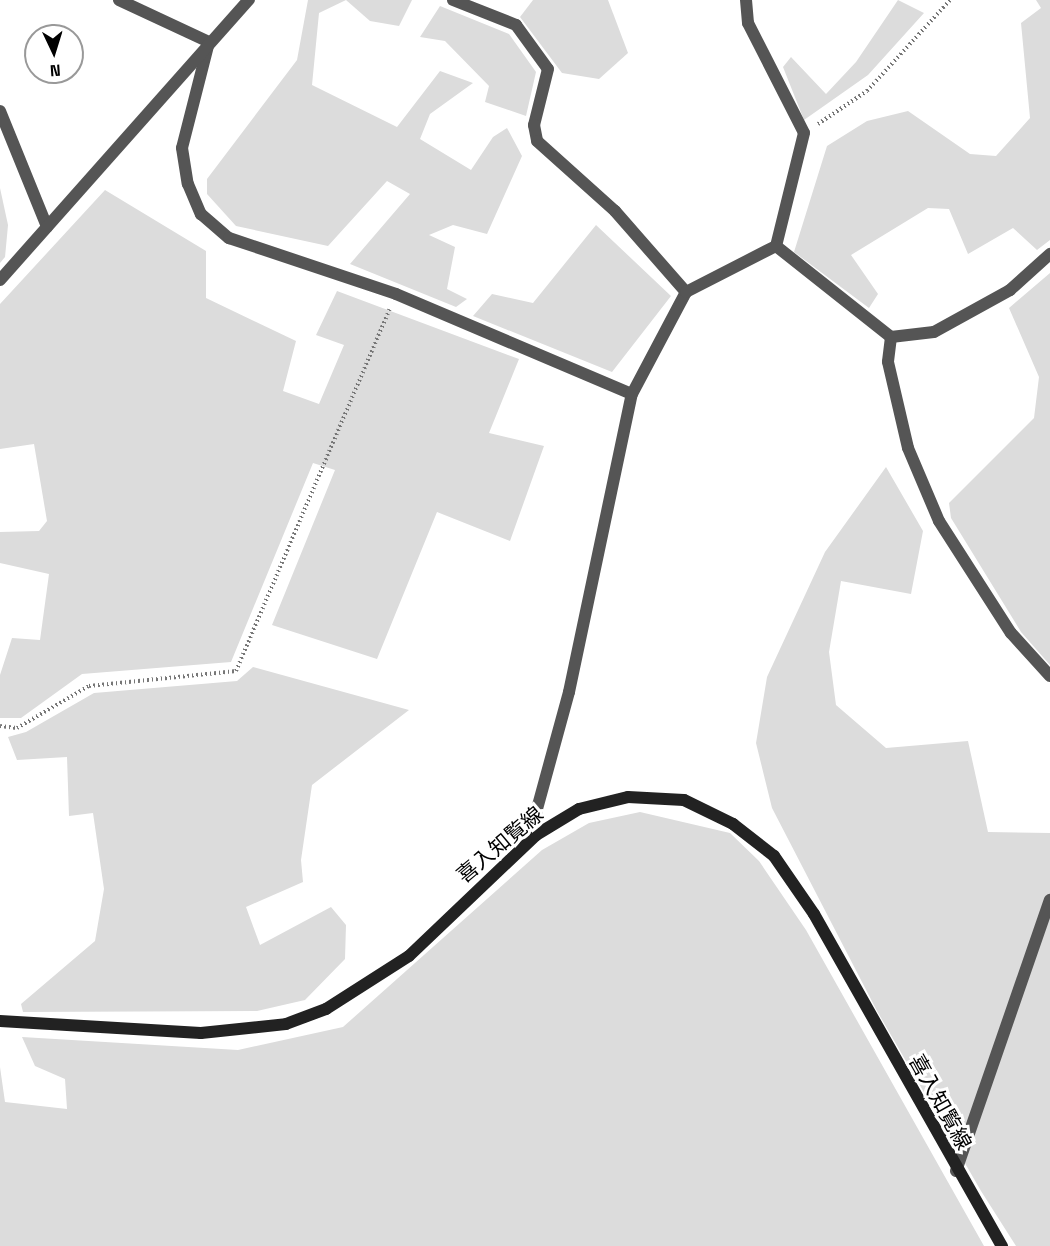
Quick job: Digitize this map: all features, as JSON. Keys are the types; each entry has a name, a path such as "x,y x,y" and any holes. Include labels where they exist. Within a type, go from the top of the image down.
{"main road":[{"name":"喜入知覧線","path":"0,1021 201,1033 286,1024 326,1009 409,956 536,835 579,808 628,797 657,796 710,810 754,839 774,856 814,914 956,1171 1002,1246"}],"street":[{"path":"119,0 209,42"},
{"path":"0,280 209,42 249,0"},
{"path":"453,0 516,25 548,69 534,125 537,141 615,211 686,292"},
{"path":"536,835 537,809 566,703 632,394 686,292 776,246 804,134 748,23 746,0"},
{"path":"209,42 182,148 188,184 201,214 230,238 396,294 632,394"},
{"path":"0,111 47,227"},
{"path":"776,246 891,337 934,332 1010,290 1050,254"},
{"path":"891,337 888,362 908,448 939,521 1011,633 1050,676"},
{"path":"956,1171 1050,900"}],"path":[{"path":"804,134 867,91 950,0"},
{"path":"0,726 17,728 90,686 236,671 396,294"}],"shaded area":[{"path":"308,0 346,0 319,13 312,85 397,127 440,71 473,83 430,114 420,139 471,170 493,137 507,128 522,156 487,234 453,225 429,235 455,247 447,289 467,299 456,307 350,264 410,194 387,181 328,246 236,226 207,194 207,179 297,60"},
{"path":"346,0 412,0 399,26 370,21"},
{"path":"533,0 608,0 628,53 599,79 562,73 520,17"},
{"path":"898,0 924,13 868,75 804,120 783,67 791,57 826,94 856,62"},
{"path":"1036,0 1050,0 1050,240 1037,250 1013,228 968,254 949,209 928,208 851,255 878,294 869,308 794,252 827,146 867,121 908,111 970,154 996,156 1030,118 1021,23 1041,8"},
{"path":"440,6 509,34 536,72 526,116 485,102 489,86 445,41 420,37"},
{"path":"0,188 8,225 5,257 0,263"},
{"path":"105,190 206,251 206,298 296,341 283,391 319,404 344,345 316,335 337,291 519,359 489,433 544,446 510,541 437,512 377,659 272,625 335,470 313,463 231,662 82,674 21,718 0,718 0,675 12,638 40,640 49,574 0,563 0,532 39,531 47,521 34,444 0,449 0,304"},
{"path":"596,225 671,296 612,372 473,316 492,294 533,303"},
{"path":"1050,273 1050,665 1021,632 951,518 949,503 1034,418 1039,377 1009,308"},
{"path":"886,467 923,531 911,594 841,581 829,652 836,705 886,748 968,741 988,832 1050,833 1050,1246 1016,1246 981,1191 877,1011 772,808 756,743 767,677 825,552"},
{"path":"253,667 409,710 312,785 301,860 303,882 246,907 260,945 331,907 346,925 345,959 305,1000 257,1011 23,1012 21,1004 95,941 104,889 93,813 69,816 67,757 17,760 8,737 26,732 94,693 237,681"},
{"path":"640,812 730,833 759,861 806,930 984,1246 0,1246 0,1067 5,1102 67,1109 65,1079 35,1066 22,1037 238,1050 343,1027 542,850 589,823"}]}
